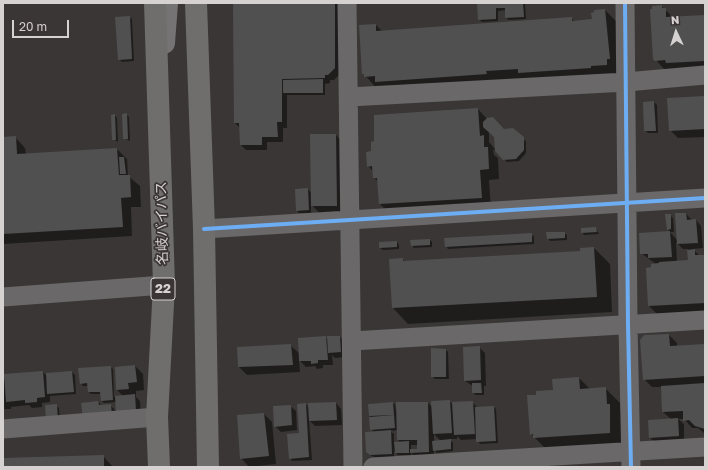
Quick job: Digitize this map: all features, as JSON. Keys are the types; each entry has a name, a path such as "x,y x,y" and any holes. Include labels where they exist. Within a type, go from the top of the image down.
{"highway":[{"name":"名岐バイパス","path":"155,3 164,285 157,417 159,467"},
{"path":"196,3 204,229 208,467"}],"street":[{"path":"159,112 167,3"},
{"path":"347,3 351,219 353,467"},
{"path":"625,3 628,324 631,459"},
{"path":"349,97 626,82 705,76"},
{"path":"204,229 705,198"},
{"path":"3,297 164,285"},
{"path":"352,341 705,320"},
{"path":"3,429 157,417"},
{"path":"372,467 631,459 705,447"}],"building":[{"path":"233,3 335,3 335,68 328,75 325,75 325,78 282,79 282,122 277,122 278,137 262,137 262,145 240,145 239,123 234,123"},
{"path":"477,3 523,3 524,17 505,18 505,8 496,8 496,19 478,20"},
{"path":"662,5 662,8 666,8 666,17 705,15 705,61 666,63 665,60 655,61 653,59 650,9 652,9 652,6"},
{"path":"605,9 610,59 607,59 607,65 591,66 591,68 518,73 518,69 486,71 487,74 375,82 375,76 364,77 364,74 362,74 359,25 376,24 376,31 572,17 572,21 592,19 591,13 594,12 594,10"},
{"path":"130,16 132,59 118,60 115,17"},
{"path":"323,79 323,93 283,93 283,80"},
{"path":"705,96 705,129 669,131 667,98"},
{"path":"654,101 656,131 644,131 643,102"},
{"path":"478,108 480,136 484,135 484,147 488,147 489,169 480,170 482,198 379,204 377,178 373,178 372,166 367,167 366,152 371,151 371,142 374,141 374,115"},
{"path":"127,113 128,139 123,139 122,114"},
{"path":"115,114 116,140 112,140 111,115"},
{"path":"493,117 504,129 513,128 524,137 524,150 516,159 503,160 495,151 494,137 483,127 483,122 487,118"},
{"path":"310,134 336,134 337,206 311,206"},
{"path":"16,136 17,154 117,148 119,175 130,175 131,197 121,198 123,227 3,234 3,137"},
{"path":"119,157 124,157 126,174 120,174"},
{"path":"308,188 309,210 296,211 295,189"},
{"path":"675,213 686,213 687,220 696,219 698,243 677,244"},
{"path":"665,214 671,214 671,229 667,230"},
{"path":"596,227 597,232 581,233 581,228"},
{"path":"670,231 672,257 648,258 648,254 640,254 639,233"},
{"path":"546,232 565,232 565,238 547,239"},
{"path":"532,233 532,242 445,247 444,238"},
{"path":"430,239 430,245 411,246 410,240"},
{"path":"397,241 397,247 379,248 379,242"},
{"path":"594,247 597,297 392,308 389,259 403,258 403,261 580,251 580,248"},
{"path":"695,249 695,255 705,255 705,303 648,306 646,268 651,267 651,264 659,262 688,260 687,250"},
{"path":"669,334 670,346 705,344 705,376 643,380 640,340 644,335"},
{"path":"326,336 328,360 318,360 318,363 311,364 311,361 299,361 298,338"},
{"path":"327,336 340,336 341,352 328,353"},
{"path":"291,344 293,365 238,367 237,347"},
{"path":"480,346 481,380 464,381 463,347"},
{"path":"431,348 446,349 446,377 431,377"},
{"path":"135,365 137,382 128,383 129,389 116,390 115,367"},
{"path":"111,366 113,400 101,401 100,392 88,392 87,383 80,384 78,368"},
{"path":"43,371 45,397 37,398 37,402 25,403 25,400 6,402 4,374"},
{"path":"72,371 74,392 47,394 46,373"},
{"path":"579,377 580,389 606,387 607,404 610,404 610,433 533,438 533,434 530,435 527,395 536,395 536,391 553,390 552,379"},
{"path":"472,383 481,383 482,393 472,393"},
{"path":"705,383 705,429 695,426 689,420 683,421 683,411 662,412 661,386"},
{"path":"135,394 136,411 116,414 115,396"},
{"path":"450,400 452,433 433,434 431,401"},
{"path":"98,401 99,405 111,404 112,416 83,419 81,403"},
{"path":"473,401 475,434 454,435 452,402"},
{"path":"336,402 337,420 309,421 308,403"},
{"path":"393,402 394,415 369,416 368,404"},
{"path":"396,402 428,402 429,452 410,453 410,449 417,449 417,440 397,440"},
{"path":"306,403 309,457 289,459 287,434 299,433 297,404"},
{"path":"57,404 58,420 46,421 45,405"},
{"path":"291,405 292,425 274,427 273,406"},
{"path":"494,406 496,441 476,442 475,407"},
{"path":"264,413 269,456 240,459 237,415"},
{"path":"394,415 395,428 370,430 369,417"},
{"path":"678,418 679,436 649,438 648,420"},
{"path":"391,430 392,454 370,455 366,452 365,432"},
{"path":"451,439 451,449 433,451 432,441"},
{"path":"409,441 409,453 395,453 394,442"},
{"path":"104,455 104,467 3,467 3,458"}],"cycle path":[{"path":"625,3 631,467"},
{"path":"204,229 705,198"}]}
